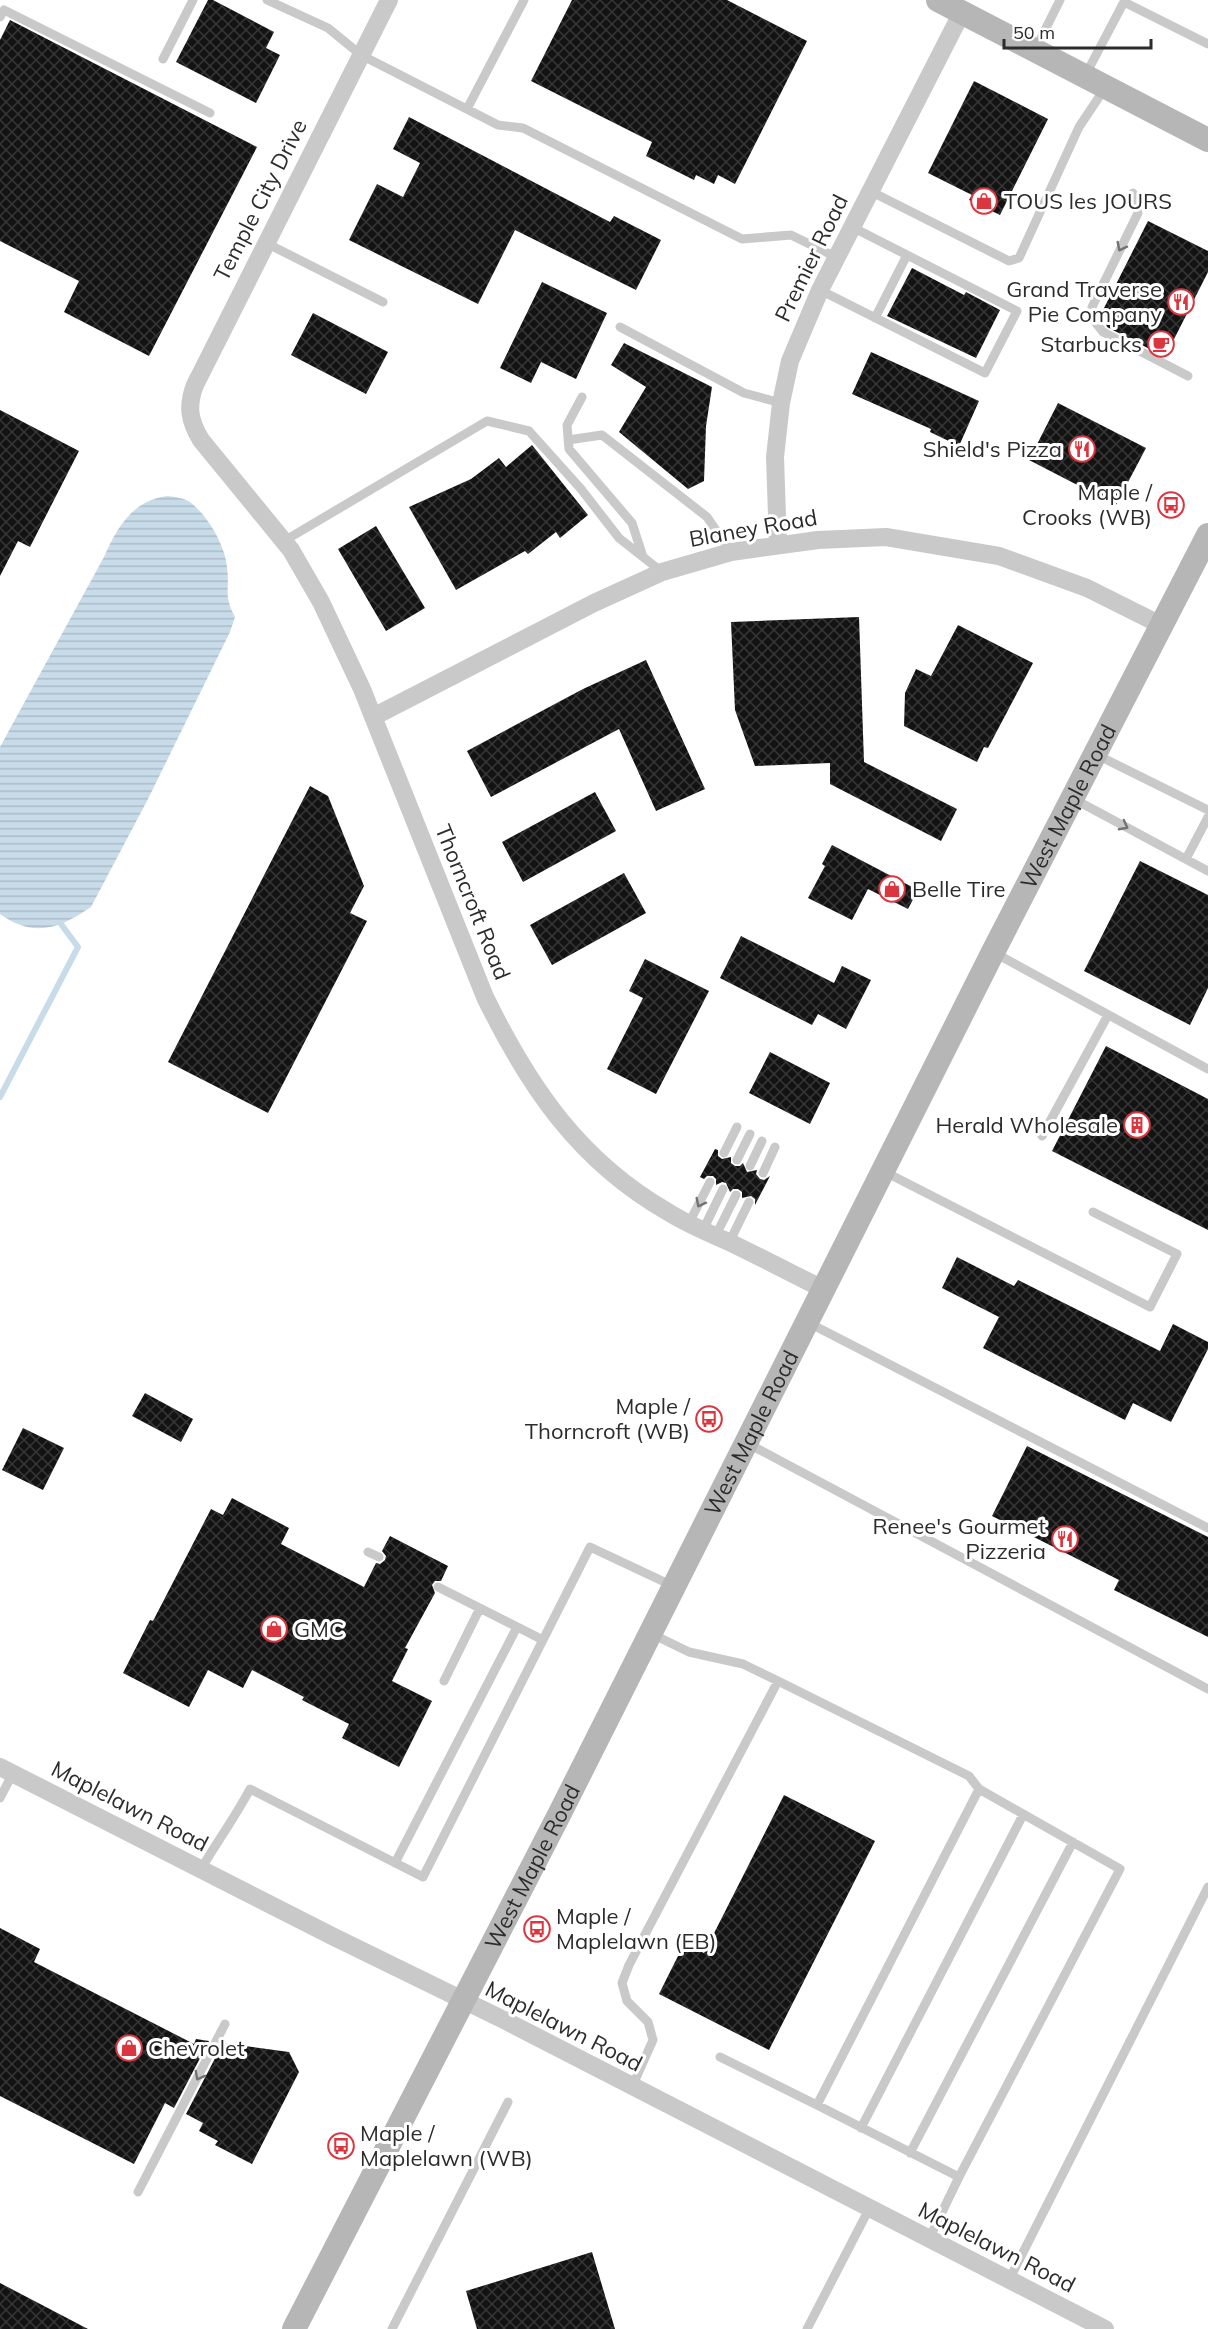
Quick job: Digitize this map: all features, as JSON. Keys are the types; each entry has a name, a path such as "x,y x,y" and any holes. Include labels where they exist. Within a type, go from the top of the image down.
{"main road":[{"path":"938,0 1205,135"},
{"name":"West Maple Road","path":"294,2329 555,1824 993,952 1208,536"}],"street":[{"name":"Temple City Drive","path":"192,426 189,406 195,384 389,0"},
{"name":"Premier Road","path":"778,545 776,457 781,404 790,361 836,257 962,12"},
{"name":"Thorncroft Road","path":"192,426 284,541 321,602 373,717 485,997 530,1081 557,1117 594,1156 638,1192 667,1212 823,1289"},
{"name":"Blaney Road","path":"373,717 594,603 662,572 731,552 819,540 886,537 999,556 1088,588 1161,625"},
{"name":"Maplelawn Road","path":"6,1770 462,2001 506,2021 1105,2329"}],"lane":[{"path":"163,59 193,0"},
{"path":"267,0 328,28 361,55 498,125 523,128 742,239 791,235 836,257"},
{"path":"467,109 524,0"},
{"path":"1035,50 1060,0"},
{"path":"870,190 1009,261 1019,258 1078,127 1124,1 1208,45"},
{"path":"0,17 4,10 210,113"},
{"path":"1133,193 1138,213 1092,307 1095,322 1103,333 1188,376"},
{"path":"820,290 985,373 1017,310 852,227"},
{"path":"266,243 383,302"},
{"path":"874,318 907,255"},
{"path":"620,327 744,393 781,404"},
{"path":"582,397 567,425 569,449 632,524 643,556"},
{"path":"284,541 487,421 529,430 581,489 619,538 662,572"},
{"path":"568,440 602,435 707,517 731,552"},
{"path":"1095,754 1208,810"},
{"path":"1072,798 1208,871"},
{"path":"1186,859 1208,817"},
{"path":"993,952 1208,1069"},
{"path":"1042,1136 1108,1015"},
{"path":"724,1153 737,1127"},
{"path":"737,1160 750,1134"},
{"path":"750,1166 762,1141"},
{"path":"763,1173 775,1147"},
{"path":"883,1171 1150,1307 1177,1254 1093,1212"},
{"path":"709,1233 710,1182"},
{"path":"709,1233 723,1189"},
{"path":"709,1233 736,1195"},
{"path":"709,1233 749,1202"},
{"path":"806,1321 1208,1528"},
{"path":"745,1442 1208,1689"},
{"path":"201,1869 250,1789 423,1877 590,1547 673,1586"},
{"path":"368,1552 379,1557"},
{"path":"438,1587 543,1640"},
{"path":"444,1681 480,1608"},
{"path":"395,1863 517,1627"},
{"path":"650,1633 689,1652 743,1664 969,1776 979,1789 1120,1869 929,2239"},
{"path":"632,2087 653,2040 648,2022 627,2001 622,1983 629,1965 778,1681"},
{"path":"0,1798 6,1770"},
{"path":"817,2105 979,1789"},
{"path":"861,2128 1023,1815"},
{"path":"910,2153 1073,1842"},
{"path":"1009,2280 1208,1887"},
{"path":"138,2192 225,2024"},
{"path":"720,2056 959,2177"},
{"path":"392,2329 508,2102"},
{"path":"807,2329 869,2209"}],"water":[{"path":"168,496 190,502 197,508 219,540 226,558 229,603 235,617 230,632 148,799 91,907 57,925 46,928 24,926 0,914 0,747 120,526 135,509 155,499"}],"building":[{"path":"208,0 213,0 274,32 266,48 280,55 256,103 176,62"},
{"path":"572,0 727,0 807,41 735,184 718,175 714,184 696,175 694,180 646,156 652,142 531,81"},
{"path":"10,20 257,147 149,356 64,312 79,281 0,241 0,40"},
{"path":"974,81 1048,119 1000,215 969,200 972,195 928,173"},
{"path":"409,117 610,222 614,216 661,240 636,290 515,230 478,304 349,240 377,184 403,197 420,163 393,149"},
{"path":"1148,221 1208,251 1208,272 1165,357 1107,327 1102,312"},
{"path":"912,268 964,295 966,292 1000,310 976,358 887,316"},
{"path":"542,282 607,313 576,379 541,362 531,383 500,368"},
{"path":"313,313 388,352 366,394 291,355"},
{"path":"624,343 712,387 706,426 704,481 688,489 619,432 646,387 611,365"},
{"path":"871,352 979,401 959,446 930,432 931,429 852,394"},
{"path":"1058,403 1146,448 1116,505 1029,460"},
{"path":"0,410 79,451 30,547 18,541 0,576"},
{"path":"532,445 588,515 560,538 556,532 528,554 525,551 456,590 409,507 471,479 499,458 506,467"},
{"path":"376,526 425,608 386,631 338,549"},
{"path":"859,617 864,762 957,809 941,841 830,784 830,763 755,766 735,710 731,622"},
{"path":"958,625 1033,663 988,748 984,747 977,762 904,726 905,693 916,669 931,676"},
{"path":"646,660 705,789 656,811 619,729 491,797 467,751 583,689"},
{"path":"310,786 328,796 364,886 350,913 367,921 268,1113 168,1062"},
{"path":"595,792 616,831 523,882 502,842"},
{"path":"832,845 918,890 908,909 868,889 852,920 808,898 825,866 822,864"},
{"path":"1140,861 1208,895 1208,988 1190,1025 1084,971"},
{"path":"624,873 646,913 552,965 530,925"},
{"path":"741,936 834,983 842,966 871,980 846,1029 818,1014 812,1025 720,978"},
{"path":"645,959 709,991 656,1094 607,1069 643,998 629,991"},
{"name":"Herald Wholesale","path":"1106,1046 1208,1099 1208,1230 1052,1151"},
{"path":"770,1052 830,1083 810,1124 749,1093"},
{"path":"715,1149 718,1150 718,1156 722,1159 731,1157 731,1163 735,1166 743,1163 747,1172 757,1170 756,1174 760,1179 764,1180 770,1176 755,1205 755,1199 751,1196 742,1198 742,1192 738,1189 730,1192 726,1183 716,1185 716,1179 713,1176 707,1176 704,1179 700,1177"},
{"path":"957,1257 1014,1286 1018,1280 1160,1351 1173,1324 1208,1342 1208,1349 1171,1422 1133,1403 1125,1420 983,1348 999,1317 942,1288"},
{"path":"145,1393 193,1419 181,1442 132,1416"},
{"path":"23,1428 64,1448 43,1490 2,1470"},
{"path":"1027,1446 1208,1537 1208,1637 1114,1590 1119,1580 992,1516"},
{"name":"GMC","path":"232,1498 289,1528 281,1544 364,1587 376,1563 380,1564 385,1560 386,1556 382,1551 390,1536 448,1566 441,1581 435,1581 432,1585 435,1593 405,1648 408,1649 392,1681 432,1701 399,1767 342,1738 349,1724 302,1700 304,1697 252,1670 243,1688 208,1670 189,1707 123,1673 150,1620 153,1621 211,1509 223,1515"},
{"path":"784,1795 875,1841 769,2050 659,1994 684,1944 704,1953"},
{"name":"Chevrolet","path":"0,1928 40,1949 34,1962 194,2044 196,2039 209,2041 174,2108 165,2103 134,2164 0,2096"},
{"path":"223,2043 289,2052 299,2072 252,2164 215,2145 218,2141 199,2131 203,2123 186,2114"},
{"path":"592,2252 615,2329 477,2329 466,2291"},
{"path":"0,2283 88,2329 0,2329"}],"waterway":[{"path":"0,1097 78,947 61,924"}],"place":[{"name":"TOUS les JOURS","path":"984,201"},
{"name":"Grand Traverse Pie Company","path":"1181,302"},
{"name":"Starbucks","path":"1161,344"},
{"name":"Shield's Pizza","path":"1082,449"},
{"name":"Maple / Crooks (WB)","path":"1171,505"},
{"name":"Belle Tire","path":"892,889"},
{"name":"Herald Wholesale","path":"1137,1125"},
{"name":"Maple / Thorncroft (WB)","path":"709,1419"},
{"name":"Renee's Gourmet Pizzeria","path":"1065,1539"},
{"name":"GMC","path":"274,1629"},
{"name":"Maple / Maplelawn (EB)","path":"537,1929"},
{"name":"Chevrolet","path":"129,2048"},
{"name":"Maple / Maplelawn (WB)","path":"341,2146"}]}
